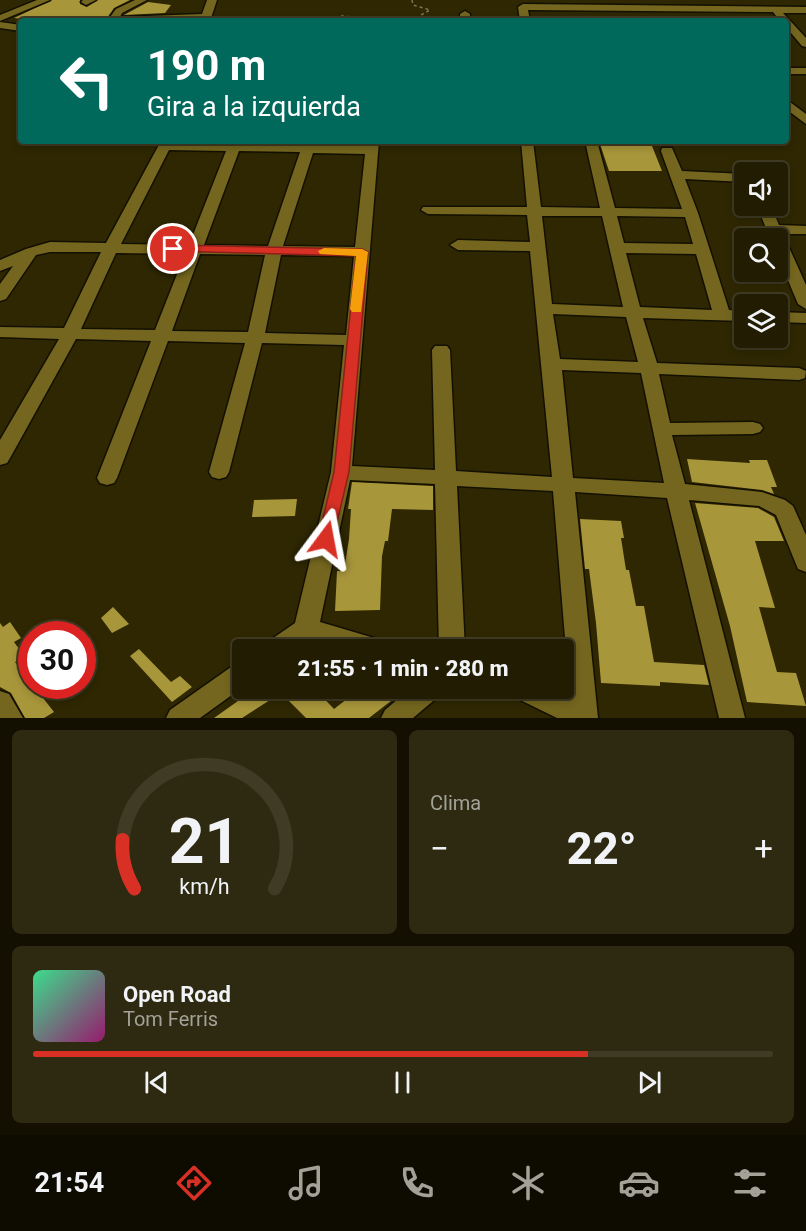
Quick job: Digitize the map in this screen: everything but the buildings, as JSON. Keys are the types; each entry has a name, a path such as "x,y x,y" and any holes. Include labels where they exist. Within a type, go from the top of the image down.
{"street":[{"path":"28,0 43,1"},
{"path":"114,18 119,11 142,0"},
{"path":"206,18 212,0"},
{"path":"0,18 43,1"},
{"path":"525,18 523,7 806,10"},
{"path":"570,8 573,18"},
{"path":"672,9 677,18"},
{"path":"724,9 731,18"},
{"path":"776,10 783,18"},
{"path":"0,25 18,28"},
{"path":"789,25 806,44"},
{"path":"789,71 806,71"},
{"path":"789,106 806,120"},
{"path":"0,458 70,334 111,248 166,144 373,145 341,472 306,628 290,639"},
{"path":"107,478 235,144"},
{"path":"527,144 544,309 552,364 584,718"},
{"path":"592,144 649,368 661,429 732,718"},
{"path":"219,472 255,338 274,250 309,145"},
{"path":"667,151 691,213 722,315"},
{"path":"676,175 734,178"},
{"path":"428,210 691,213"},
{"path":"788,229 806,230"},
{"path":"458,245 538,247"},
{"path":"0,266 31,252 50,247 362,252"},
{"path":"617,248 702,249"},
{"path":"0,296 31,252"},
{"path":"788,252 798,269 806,304"},
{"path":"544,309 734,316"},
{"path":"788,317 806,318"},
{"path":"0,332 354,340"},
{"path":"441,350 452,639"},
{"path":"552,364 799,374"},
{"path":"661,429 753,428"},
{"path":"341,472 677,491 762,499 785,511 806,563"},
{"path":"306,628 344,639"},
{"path":"179,718 232,681"},
{"path":"394,718 417,699"},
{"path":"544,699 584,718"},
{"path":"0,702 10,718"}],"path":[{"path":"412,0 413,5 430,10 421,15 420,18"},
{"path":"341,16 363,18"}],"slow traffic":[{"path":"324,251 362,252 357,309"}],"route":[{"path":"173,249 362,252 341,472 326,539"}]}
